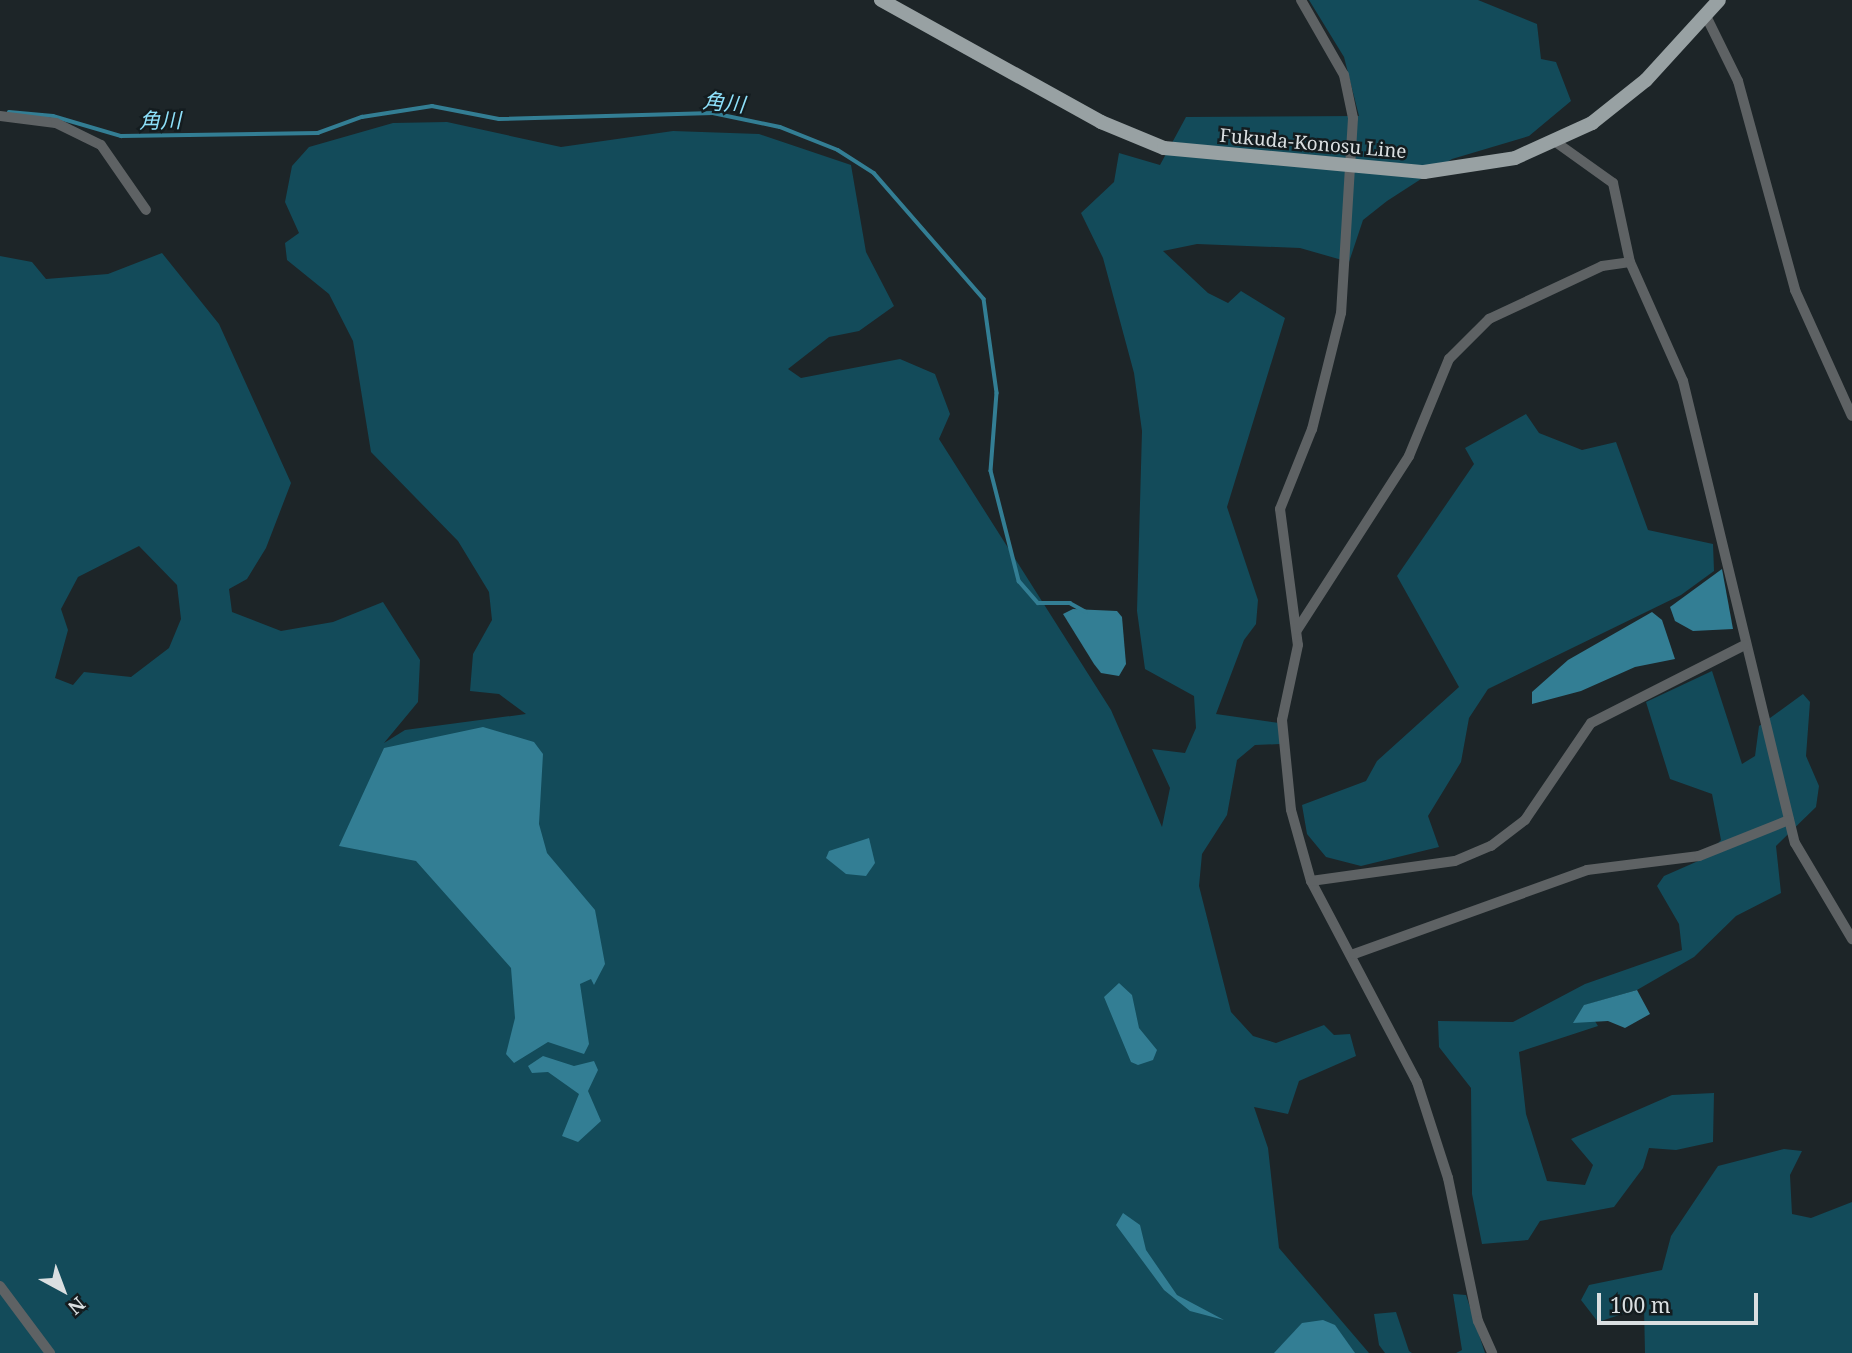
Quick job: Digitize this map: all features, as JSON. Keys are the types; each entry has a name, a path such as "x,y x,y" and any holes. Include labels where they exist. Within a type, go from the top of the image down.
{"main road":[{"path":"1697,0 1706,14"},
{"name":"Fukuda-Konosu Line","path":"888,1 1135,138 1244,160 1348,167 1465,169 1557,143 1621,103 1719,0"}],"street":[{"path":"1301,0 1349,88 1342,313 1312,429 1280,509 1297,631 1282,720 1295,833 1311,881 1353,954 1437,1139 1478,1321 1492,1353"},
{"path":"1706,14 1738,82 1795,290 1852,416"},
{"path":"0,116 57,123 101,145 146,210"},
{"path":"1557,143 1613,183 1630,261 1683,381 1789,820 1802,861 1852,939"},
{"path":"1297,631 1409,456 1449,359 1489,319 1602,266 1630,261"},
{"path":"1311,881 1455,861 1491,846 1525,820 1591,723 1745,645"},
{"path":"1353,954 1587,870 1699,856 1789,820"},
{"path":"0,1286 50,1353"}],"shaded area":[{"path":"1309,0 1478,0 1537,24 1541,59 1556,62 1571,101 1529,136 1452,159 1387,201 1363,220 1349,262 1300,248 1197,244 1163,251 1208,293 1228,303 1241,291 1285,318 1227,507 1258,600 1256,624 1244,640 1216,714 1279,723 1280,744 1255,745 1237,760 1227,815 1202,854 1199,886 1231,1012 1253,1036 1276,1043 1324,1025 1334,1035 1350,1034 1356,1056 1299,1081 1288,1114 1254,1107 1268,1148 1279,1248 1369,1353 0,1353 0,256 32,262 46,279 108,274 162,253 219,324 291,483 266,548 247,579 229,589 232,612 281,631 333,622 383,602 420,660 418,702 384,743 405,730 526,714 499,694 470,691 473,654 492,620 489,592 458,541 371,452 353,341 329,294 287,260 285,243 299,233 285,202 292,166 309,147 393,123 447,122 561,147 673,131 759,134 851,165 866,252 894,306 859,331 829,337 788,369 801,378 900,359 935,374 950,414 939,439 1111,710 1162,827 1170,788 1152,749 1185,753 1196,728 1194,696 1145,669 1137,611 1142,431 1134,373 1103,258 1081,213 1114,182 1119,153 1160,165 1186,117 1359,116 1344,57","holes":["139,546 177,585 181,619 169,648 131,677 84,672 73,685 55,678 68,630 61,609 78,577"]},
{"path":"1526,414 1539,433 1582,450 1616,442 1648,530 1713,544 1714,571 1681,595 1488,689 1469,718 1461,762 1428,816 1439,847 1361,866 1326,857 1307,834 1302,805 1366,781 1377,761 1459,687 1397,576 1474,464 1465,448"},
{"path":"1722,569 1733,629 1693,631 1675,621 1670,607"},
{"path":"1073,609 1117,611 1122,617 1126,664 1119,676 1101,673 1094,664 1063,614"},
{"path":"1652,612 1662,620 1675,659 1635,667 1581,691 1532,704 1532,692 1568,660"},
{"path":"1712,671 1742,764 1755,756 1759,726 1803,694 1810,702 1806,756 1819,786 1816,807 1776,846 1781,893 1736,916 1694,957 1637,990 1585,1005 1598,1026 1519,1052 1526,1114 1547,1181 1585,1185 1593,1165 1571,1139 1672,1095 1714,1093 1713,1142 1676,1150 1649,1148 1643,1168 1614,1207 1540,1221 1528,1240 1482,1244 1472,1194 1471,1088 1439,1047 1438,1021 1513,1022 1585,984 1682,950 1679,924 1657,886 1664,876 1705,858 1721,840 1712,794 1670,779 1646,702"},
{"path":"483,727 534,742 543,754 539,824 547,853 595,910 605,964 594,985 591,979 580,984 589,1044 584,1054 548,1042 514,1063 506,1054 515,1018 511,968 416,861 339,846 384,748"},
{"path":"869,838 875,863 866,876 846,874 826,858 829,851"},
{"path":"1119,983 1132,995 1139,1028 1157,1050 1153,1060 1138,1065 1131,1062 1104,997"},
{"path":"1637,990 1650,1014 1625,1028 1608,1021 1573,1023 1584,1005"},
{"path":"543,1056 574,1066 594,1061 598,1070 588,1091 601,1121 578,1142 562,1136 579,1094 548,1072 532,1073 528,1066"},
{"path":"1784,1149 1802,1151 1790,1175 1792,1214 1811,1218 1852,1202 1852,1353 1645,1353 1644,1307 1598,1322 1581,1300 1589,1285 1662,1270 1671,1236 1718,1166"},
{"path":"1123,1213 1140,1225 1146,1250 1177,1295 1224,1320 1190,1311 1164,1290 1116,1225"},
{"path":"1453,1294 1466,1295 1485,1353 1456,1353 1462,1350"},
{"path":"1396,1312 1412,1353 1385,1353 1379,1345 1374,1314"},
{"path":"1323,1320 1335,1325 1355,1353 1274,1353 1302,1323"}],"waterway":[{"name":"角川","path":"9,112 53,116 121,136 318,133 362,117 432,106 499,119 713,113 780,127 838,150 874,173 984,299 997,393 991,471 1019,581 1038,603 1070,603 1086,612"}]}
